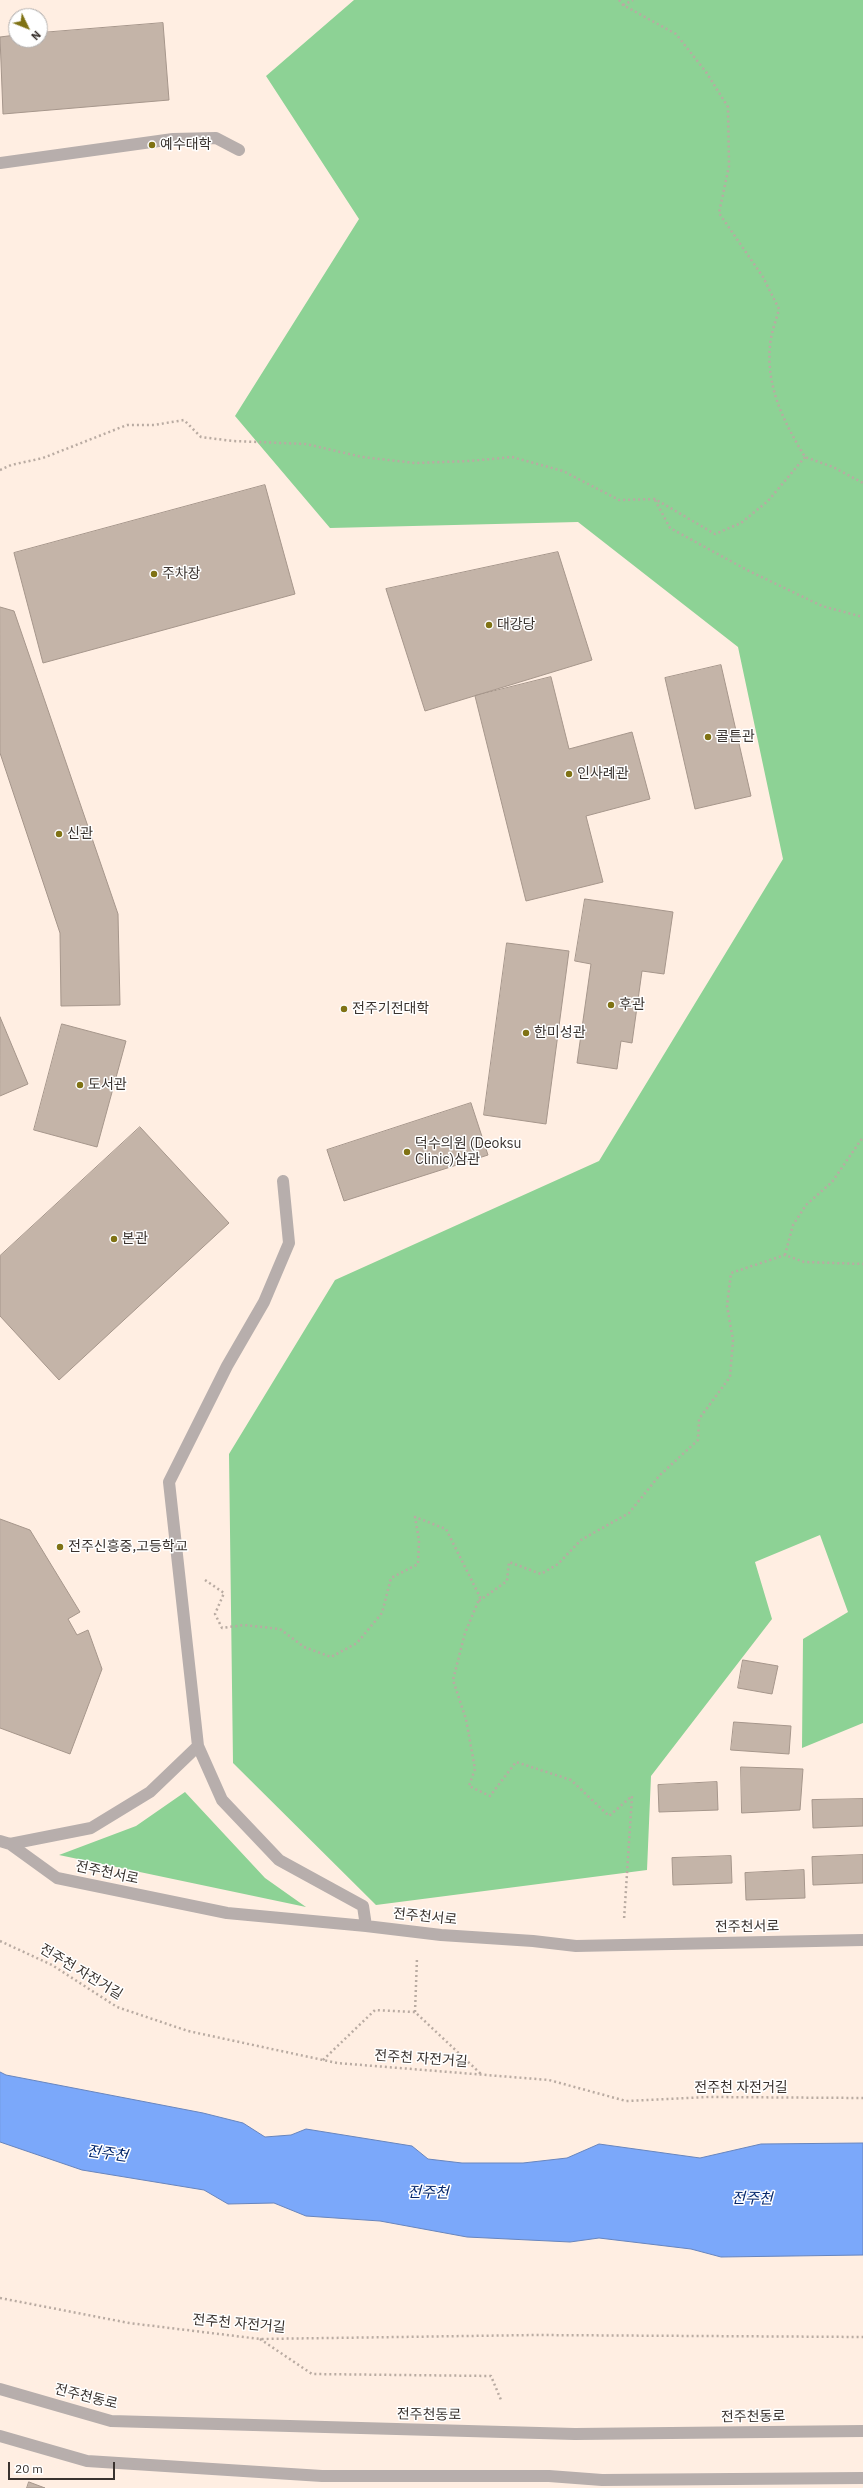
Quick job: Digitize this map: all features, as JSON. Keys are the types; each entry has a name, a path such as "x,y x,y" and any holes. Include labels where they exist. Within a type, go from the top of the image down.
{"street":[{"path":"0,163 173,139 216,138 239,150"},
{"path":"282,1181 289,1243 264,1302 227,1366 169,1482 198,1746 222,1800 279,1860 363,1906 366,1926"},
{"path":"5,1842 91,1828 150,1792 198,1746"},
{"name":"전주천서로","path":"5,1842 57,1878 227,1913 366,1926 441,1935 576,1946 863,1940"},
{"name":"전주천동로","path":"0,2389 111,2421 575,2434 863,2431"},
{"path":"0,2436 86,2461 322,2476 549,2476 602,2484 863,2478"}],"path":[{"path":"619,0 623,5 676,34 706,72 728,107 729,166 719,214 763,277 779,309 770,344 770,361 775,396 782,417 805,458 834,467 863,483"},
{"path":"623,5 633,0"},
{"path":"0,470 43,458 127,425 154,425 184,420 201,436 233,441 306,444 362,457 415,463 470,461 512,457 563,471 619,500 655,500 715,534 741,523 768,501 805,458"},
{"path":"655,500 670,528 747,570 822,606 863,617"},
{"path":"785,1255 792,1225 806,1205 832,1182 863,1137"},
{"path":"479,1601 507,1581 509,1562 541,1574 558,1564 581,1540 628,1513 659,1476 698,1440 699,1419 730,1377 734,1340 727,1306 732,1273 785,1255 804,1262 863,1264"},
{"path":"178,1567 187,1569 224,1593 215,1614 222,1628 244,1625 280,1629 304,1647 331,1657 357,1643 382,1613 391,1578 418,1564 419,1540 415,1517 446,1529 480,1597 465,1633 453,1680 466,1719 475,1769 469,1786 490,1796 516,1762 571,1780 609,1816 632,1796 623,1945"},
{"name":"전주천 자전거길","path":"0,1941 52,1965 117,2007 188,2031 323,2060 549,2080 626,2101 708,2097 863,2098"},
{"path":"415,2012 417,1958"},
{"path":"323,2060 375,2010 415,2012 481,2074"},
{"name":"전주천 자전거길","path":"0,2298 129,2323 260,2339 536,2335 863,2337"},
{"path":"260,2339 312,2374 491,2376 501,2400"}],"green space":[{"path":"354,0 863,0 863,1723 802,1748 803,1639 848,1612 820,1535 755,1562 772,1619 651,1776 647,1870 376,1905 233,1763 229,1454 335,1280 599,1161 783,859 738,647 578,522 330,528 235,416 359,219 266,76"},
{"path":"185,1792 265,1878 306,1907 59,1855 136,1826"}],"water":[{"name":"전주천","path":"0,2072 6,2075 203,2113 243,2123 265,2137 291,2135 306,2129 412,2146 428,2159 462,2163 523,2163 567,2158 599,2144 700,2158 761,2144 863,2143 863,2255 721,2257 691,2249 599,2238 570,2242 467,2237 380,2221 306,2216 274,2203 228,2204 204,2190 82,2170 0,2142"}],"building":[{"path":"163,23 169,100 3,114 0,37 8,36 8,48 48,48 48,32"},
{"name":"주차장","path":"265,485 295,594 43,663 14,553"},
{"name":"대강당","path":"558,552 592,660 425,711 386,589"},
{"name":"신관","path":"0,607 14,611 118,914 120,1005 61,1006 60,933 0,753"},
{"name":"콜튼관","path":"721,665 751,796 695,809 665,678"},
{"name":"인사례관","path":"551,677 569,749 632,732 650,799 586,816 603,882 526,901 475,696"},
{"name":"후관","path":"585,899 673,912 664,974 642,971 632,1043 621,1041 617,1069 577,1063 591,964 575,961"},
{"name":"한미성관","path":"507,943 569,951 546,1124 484,1115"},
{"path":"0,1017 28,1084 0,1096"},
{"name":"도서관","path":"62,1024 126,1041 97,1147 34,1130"},
{"name":"덕수의원 (Deoksu Clinic)삼관","path":"471,1103 488,1155 344,1201 327,1150"},
{"name":"본관","path":"140,1127 229,1223 59,1380 0,1316 0,1256"},
{"path":"0,1519 30,1530 80,1612 68,1619 77,1635 88,1630 102,1669 70,1754 0,1728"},
{"path":"743,1660 778,1666 772,1694 738,1688"},
{"path":"734,1722 791,1726 789,1754 731,1750"},
{"path":"741,1767 803,1769 800,1810 742,1813"},
{"path":"717,1782 718,1810 659,1812 658,1785"},
{"path":"863,1799 863,1826 813,1828 812,1800"},
{"path":"863,1855 863,1883 813,1885 812,1857"},
{"path":"731,1856 732,1883 673,1885 672,1858"},
{"path":"804,1870 805,1898 746,1900 745,1873"},
{"path":"29,2482 45,2488 27,2488"}],"place":[{"name":"예수대학","path":"152,145"},
{"name":"주차장","path":"154,574"},
{"name":"대강당","path":"489,625"},
{"name":"콜튼관","path":"708,737"},
{"name":"인사례관","path":"569,774"},
{"name":"신관","path":"59,834"},
{"name":"후관","path":"611,1005"},
{"name":"전주기전대학","path":"344,1009"},
{"name":"한미성관","path":"526,1033"},
{"name":"도서관","path":"80,1085"},
{"name":"덕수의원 (Deoksu Clinic)삼관","path":"407,1152"},
{"name":"본관","path":"114,1239"},
{"name":"전주신흥중,고등학교","path":"60,1547"}]}
